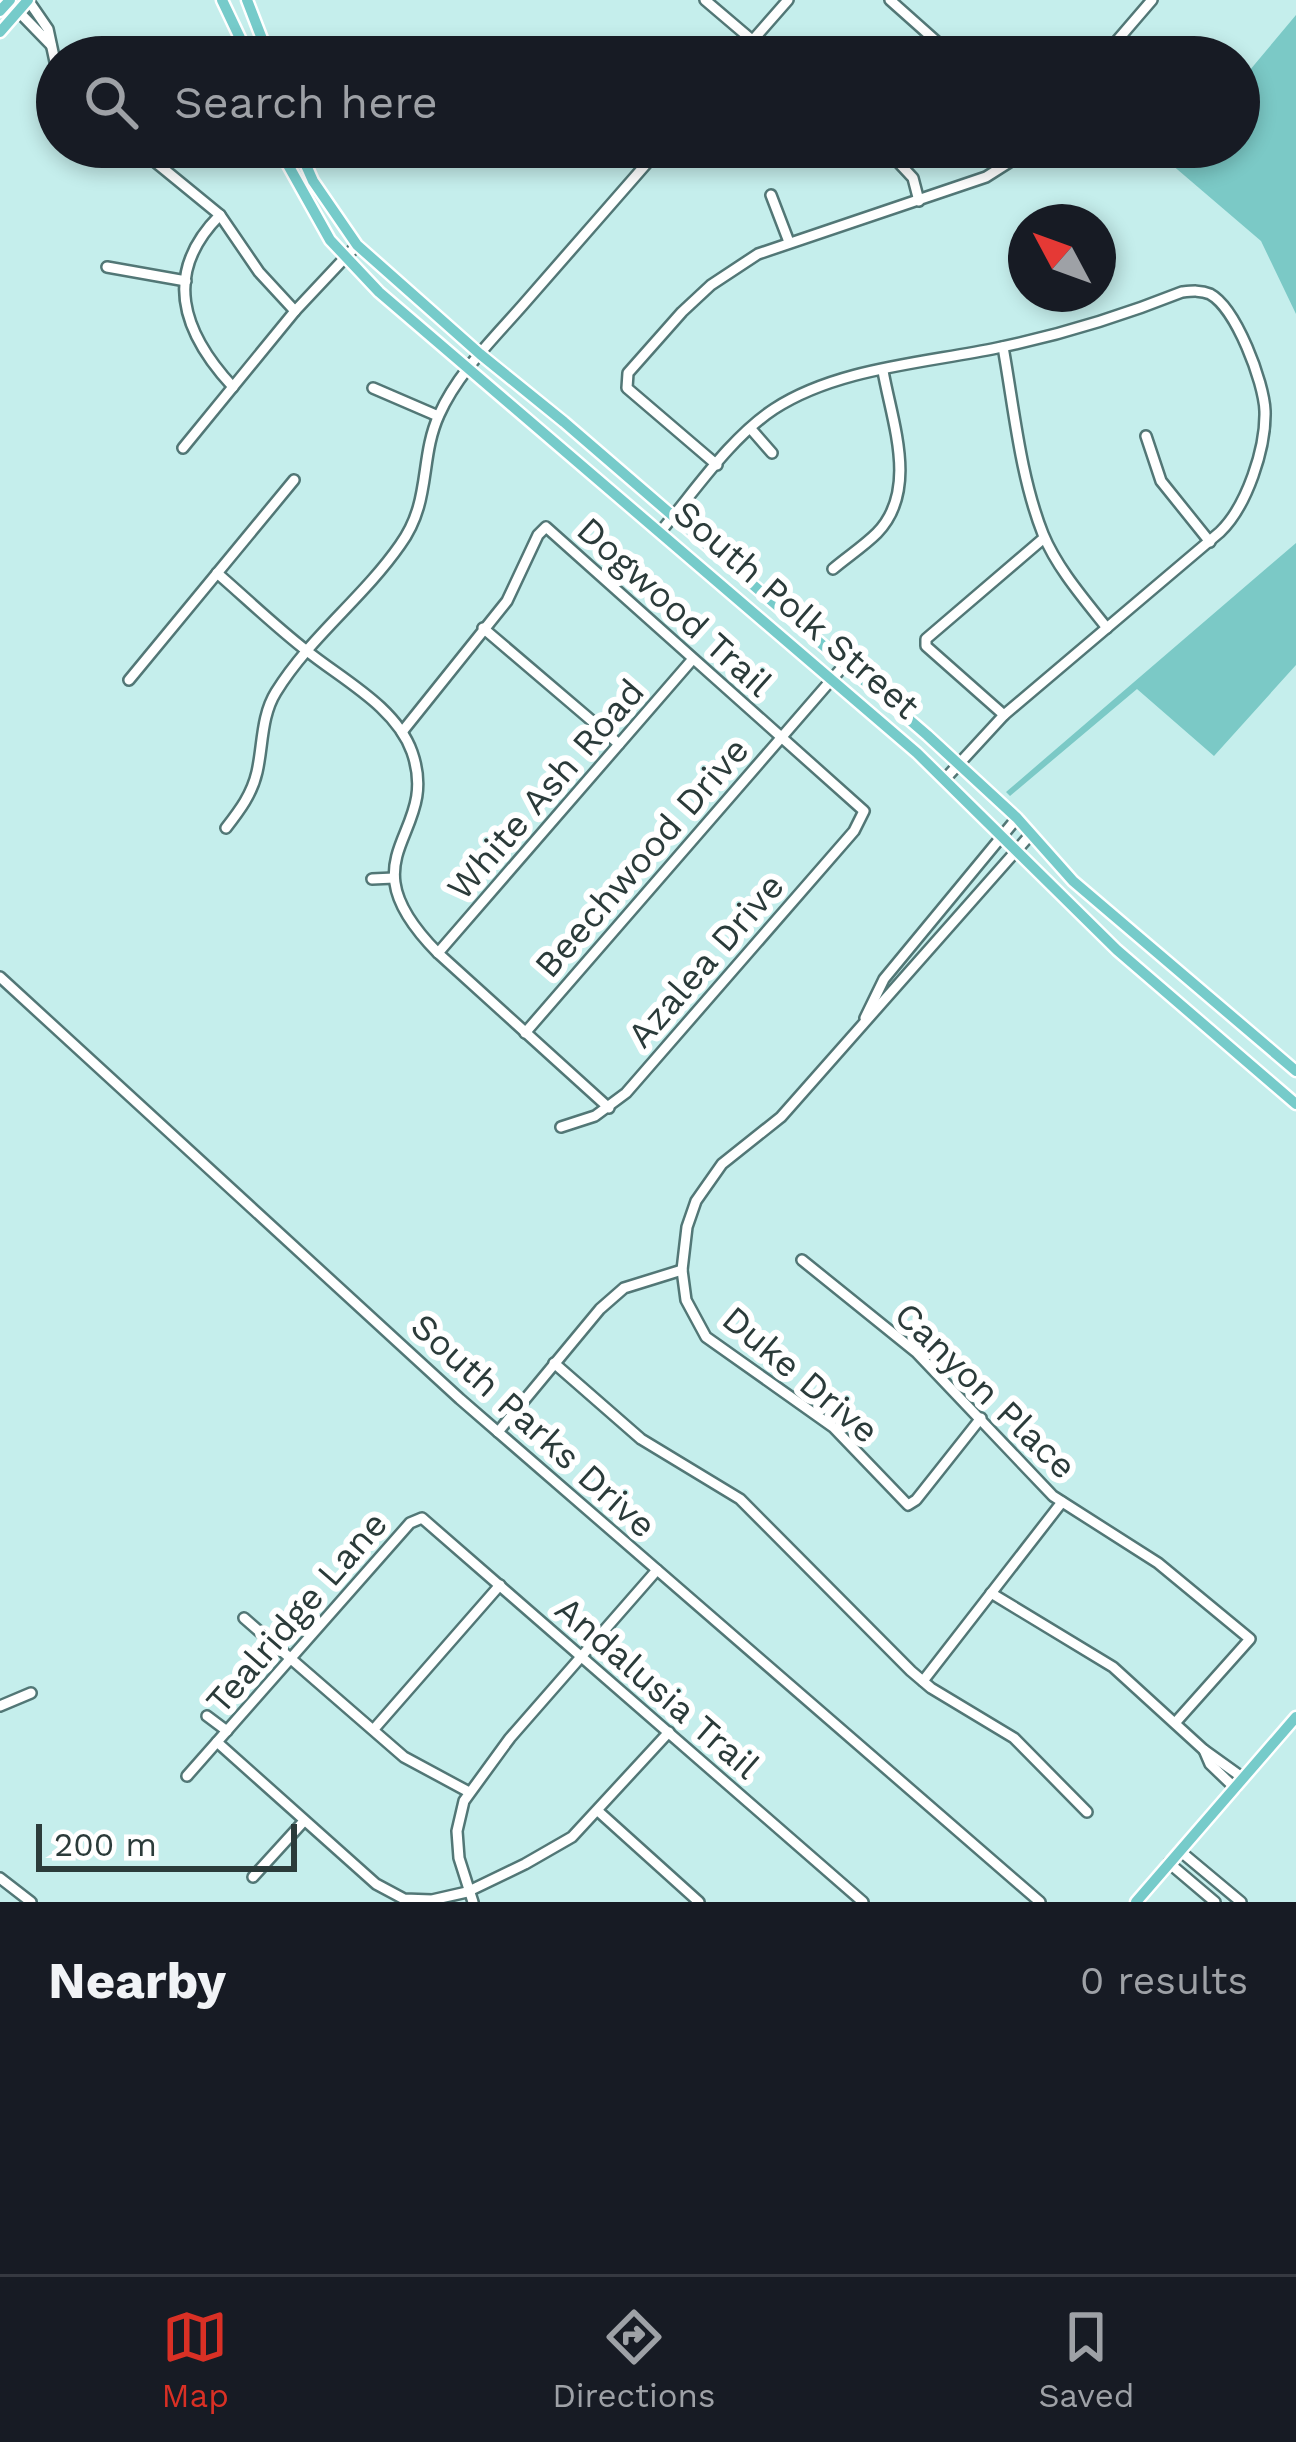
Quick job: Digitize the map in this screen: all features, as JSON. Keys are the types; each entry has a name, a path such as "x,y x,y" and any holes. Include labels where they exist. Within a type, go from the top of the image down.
{"main road":[{"path":"0,11 28,0"},
{"path":"222,0 239,36"},
{"path":"247,0 260,36"},
{"path":"0,32 14,5"},
{"name":"South Polk Street","path":"289,168 314,216 344,258 945,779 1117,950 1296,1104"},
{"name":"South Polk Street","path":"307,168 357,245 845,663 1017,818 1072,880 1296,1071"},
{"path":"1136,1902 1296,1717"}],"street":[{"path":"28,0 44,20 49,36"},
{"path":"705,0 747,36"},
{"path":"756,36 788,0"},
{"path":"890,0 931,36"},
{"path":"1121,36 1152,0"},
{"path":"14,5 43,36"},
{"path":"162,168 220,214 260,272 295,310"},
{"path":"226,827 247,800 257,775 271,704 306,651 400,545 424,495 438,416 480,354 643,168"},
{"path":"904,168 914,178 920,201"},
{"path":"717,465 627,388 628,373 682,312 711,285 758,254 920,201 1000,168"},
{"path":"770,195 789,242"},
{"path":"220,214 194,248 184,299 192,330 207,358 233,386"},
{"path":"183,448 295,310 357,245"},
{"path":"107,267 186,281"},
{"path":"662,531 751,429 784,403 883,371 1067,332 1197,290 1213,295 1239,331 1263,389 1265,411 1257,454 1241,503 1210,542 1004,715 945,779"},
{"path":"1003,347 1044,538 1073,586 1107,628"},
{"path":"833,568 878,532 899,498 900,463 883,371"},
{"path":"373,388 438,416"},
{"path":"751,429 772,453"},
{"path":"1146,436 1161,481 1210,542"},
{"path":"129,680 294,480"},
{"name":"Dogwood Trail","path":"483,628 507,601 546,527 858,805"},
{"path":"1004,715 926,646 926,640 1044,538"},
{"path":"217,573 402,732 411,750 418,788 399,840 396,898 414,929 438,953 609,1108"},
{"path":"402,732 483,628 619,744"},
{"name":"White Ash Road","path":"438,953 692,660"},
{"name":"Beechwood Drive","path":"525,1033 845,663"},
{"path":"417,776 434,773"},
{"name":"Azalea Drive","path":"561,1127 609,1108 649,1067 854,831 864,811 858,805"},
{"path":"862,1027 884,979 1017,818"},
{"path":"498,1432 600,1309 624,1288 682,1270 687,1227 710,1178 782,1117 1031,834"},
{"path":"372,879 394,878"},
{"path":"961,885 976,897"},
{"name":"South Parks Drive","path":"0,977 498,1432 1040,1902"},
{"name":"Canyon Place","path":"802,1260 916,1352 1062,1502 1158,1563 1250,1639 1175,1723"},
{"name":"Duke Drive","path":"682,1270 686,1300 706,1337 833,1427 908,1505 981,1418"},
{"path":"554,1364 641,1439 740,1499 922,1681 1013,1738 1088,1812"},
{"path":"922,1681 1062,1502"},
{"name":"Andalusia Trail","path":"416,1519 427,1521 863,1902"},
{"name":"Tealridge Lane","path":"188,1776 416,1519"},
{"path":"470,1897 457,1832 469,1792 510,1738 657,1570"},
{"path":"374,1729 500,1585"},
{"path":"991,1593 1113,1667 1204,1750 1210,1764 1239,1783"},
{"path":"244,1618 404,1757 469,1792"},
{"path":"0,1706 31,1693"},
{"path":"207,1716 227,1731"},
{"path":"218,1742 387,1891 404,1899 432,1900 470,1897 572,1837 669,1732"},
{"path":"598,1811 685,1897 699,1902"},
{"path":"254,1877 304,1821"},
{"path":"1180,1851 1241,1902"},
{"path":"1169,1863 1215,1902"},
{"path":"0,1878 31,1902"},
{"path":"380,1902 387,1891"}],"shaded area":[{"path":"1296,15 1296,314 1261,241 1176,168 1260,168 1260,58"},
{"path":"1296,543 1296,665 1214,756 1137,689 1010,796 1006,792"}]}
